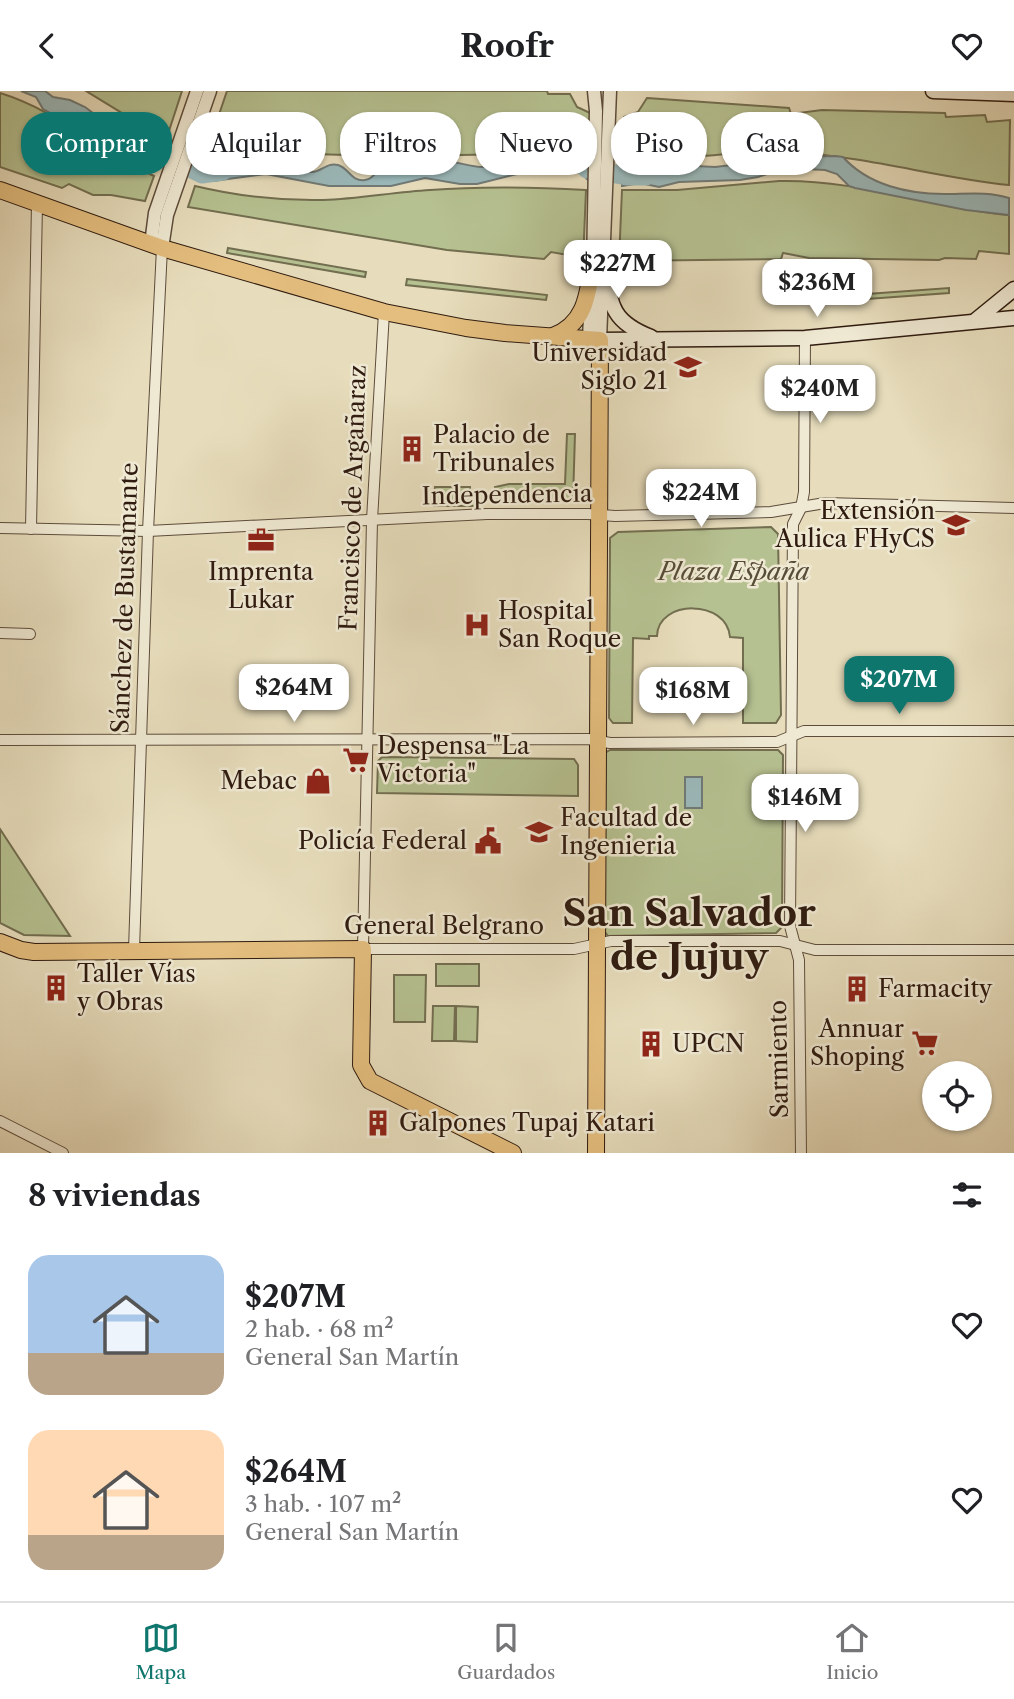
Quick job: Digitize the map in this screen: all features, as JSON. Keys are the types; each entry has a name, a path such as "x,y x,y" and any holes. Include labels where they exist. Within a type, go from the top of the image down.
{"main road":[{"path":"933,91 1013,92"},
{"path":"0,190 156,246 384,312 466,328 595,339 805,338 1014,318"},
{"path":"550,337 571,326 583,312 599,260"},
{"path":"599,260 618,318 637,332 659,340"},
{"path":"976,320 1014,289"},
{"path":"588,1153 592,946 595,339"},
{"name":"General Belgrano","path":"0,942 34,952 363,949"},
{"path":"592,946 596,1153"},
{"name":"Francisco de Argañaraz","path":"363,949 361,1065 370,1081 513,1153"}],"street":[{"path":"156,246 161,214 197,91"},
{"path":"161,214 211,91"},
{"path":"594,91 603,111"},
{"path":"595,339 603,111 610,91"},
{"path":"31,529 37,203"},
{"name":"Sánchez de Bustamante","path":"134,950 156,246"},
{"name":"Francisco de Argañaraz","path":"363,949 372,520 384,312"},
{"name":"Sarmiento","path":"801,1153 799,960 790,926 790,737 793,524 801,508 804,492 805,338"},
{"name":"Independencia","path":"0,528 148,531 486,514 771,512 825,503 1014,508"},
{"path":"0,633 30,634"},
{"path":"0,740 777,742 804,731 1014,731"},
{"name":"General Belgrano","path":"363,949 592,946 611,941 780,941 815,950 1014,950"},
{"path":"0,1121 63,1153"}],"green space":[{"path":"86,91 182,91 172,122 172,112 120,112"},
{"path":"227,91 547,91 548,94 570,94 577,107 588,112 475,112 475,155 461,155 461,112 340,112 340,154 326,154 326,112 220,112"},
{"path":"0,93 44,112 21,112 21,174 0,167"},
{"path":"647,98 789,108 790,112 721,112 721,155 707,156 707,112 638,112"},
{"path":"822,110 945,113 946,117 985,115 987,122 1010,120 1009,185 825,155 824,112 806,112"},
{"path":"24,175 154,176 145,201 93,195 69,184 62,188"},
{"path":"779,181 837,184 1009,215 1009,254 979,251 976,259 939,260 809,258 783,253 781,259 619,261 622,190 677,190"},
{"path":"195,186 227,193 290,200 469,188 586,190 583,262 575,261 574,256 551,252 544,259 447,250 188,207"},
{"path":"228,248 366,272 365,277 227,253"},
{"path":"407,279 547,295 546,300 406,285"},
{"path":"949,288 949,293 826,302 826,297"},
{"path":"567,434 575,434 573,500 494,503 495,487 509,484 565,484"},
{"path":"435,487 470,487 470,493 478,493 478,506 434,506"},
{"name":"Plaza España","path":"771,527 778,534 781,715 776,723 743,723 743,638 730,637 726,625 717,616 706,610 693,608 668,615 660,624 657,636 649,636 649,639 633,638 632,723 613,723 609,718 610,538 618,532"},
{"path":"610,750 778,750 783,755 782,927 776,933 608,936 603,930 603,754"},
{"path":"382,757 574,759 578,765 578,796 377,793 378,761"},
{"path":"0,829 70,936 24,935 0,923"},
{"path":"436,964 479,964 479,986 436,986"},
{"path":"394,975 426,975 425,1022 394,1022"},
{"path":"433,1006 455,1006 454,1041 432,1041"},
{"path":"456,1006 478,1007 477,1042 456,1041"}],"water":[{"path":"21,91 45,91 53,97 70,100 92,112 48,112 43,109 36,97"},
{"path":"824,156 843,157 864,175 903,190 930,194 985,194 1009,198 1009,215 966,210 855,188 849,186 837,174 824,170"},
{"path":"461,164 475,166 475,175 513,175 477,184 425,178 391,186 329,186 271,175 326,175 326,167 338,165 340,175 351,175 360,180 374,175 461,175"},
{"path":"721,166 721,175 764,175 740,180 679,182 659,187 640,183 622,186 622,175 707,175 707,167"},
{"path":"198,175 258,175 213,181 197,179"},
{"path":"685,777 702,777 702,808 685,808"}],"waterway":[{"path":"172,159 186,166"},
{"path":"597,171 646,176"}],"place":[{"name":"Universidad Siglo 21","path":"688,367"},
{"name":"Palacio de Tribunales","path":"412,449"},
{"name":"Extensión Aulica FHyCS","path":"956,525"},
{"name":"Imprenta Lukar","path":"261,540"},
{"name":"Hospital San Roque","path":"477,625"},
{"name":"Despensa \"La Victoria\"","path":"356,760"},
{"name":"Mebac","path":"318,781"},
{"name":"Facultad de Ingenieria","path":"539,832"},
{"name":"Policía Federal","path":"488,841"},
{"name":"Taller Vías y Obras","path":"56,988"},
{"name":"Farmacity","path":"857,989"},
{"name":"Annuar Shoping","path":"925,1043"},
{"name":"UPCN","path":"651,1044"},
{"name":"Galpones Tupaj Katari","path":"378,1123"}],"district":[{"name":"San Salvador de Jujuy","path":"689,934"}]}
